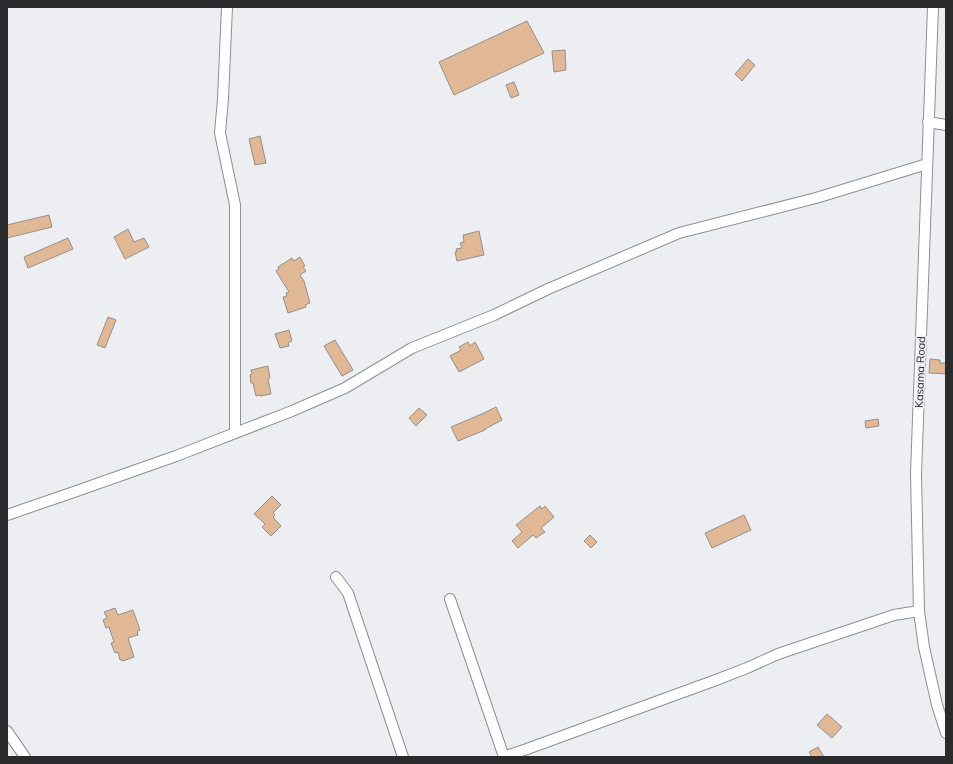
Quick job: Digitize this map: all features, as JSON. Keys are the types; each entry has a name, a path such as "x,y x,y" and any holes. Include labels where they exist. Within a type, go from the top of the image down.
{"street":[{"path":"227,7 220,133 235,205 235,433"},
{"name":"Kasama Road","path":"933,7 916,474 919,611 924,647 937,705 944,720 946,734"},
{"path":"928,122 946,124"},
{"path":"7,515 176,456 292,411 345,388 412,348 494,315 548,289 679,233 816,198 927,164"},
{"path":"336,577 348,593 403,757"},
{"path":"450,599 503,757 716,680 778,654 894,615 919,611"},
{"path":"7,731 26,757"}],"building":[{"path":"527,21 544,53 454,95 439,62"},
{"path":"565,50 566,70 554,72 552,51"},
{"path":"748,59 755,65 742,81 735,74"},
{"path":"514,82 519,95 511,98 506,85"},
{"path":"260,136 266,163 255,165 249,139"},
{"path":"49,215 52,227 7,238 7,225"},
{"path":"128,229 134,242 144,238 149,247 125,259 114,237"},
{"path":"479,231 484,255 457,261 455,252 457,252 456,249 462,248 460,243 464,242 463,235"},
{"path":"68,238 73,249 28,268 24,257"},
{"path":"300,257 306,271 300,275 304,281 310,303 305,305 306,307 288,313 283,297 287,296 286,293 289,292 276,271 279,269 278,267 292,258 294,261"},
{"path":"108,317 116,320 105,348 97,345"},
{"path":"289,330 292,341 288,343 289,346 280,348 275,334"},
{"path":"335,340 353,370 342,376 324,346"},
{"path":"468,342 470,346 475,342 484,359 459,372 450,356 461,350 459,347"},
{"path":"930,359 940,360 940,363 946,363 946,374 929,373"},
{"path":"268,366 270,378 268,379 271,394 256,396 253,383 251,383 251,370"},
{"path":"496,407 502,420 485,430 458,441 451,427"},
{"path":"419,408 427,415 416,426 409,418"},
{"path":"878,419 879,426 866,428 865,421"},
{"path":"272,496 281,505 273,513 275,515 273,517 281,526 271,536 262,527 265,524 254,514"},
{"path":"540,506 542,509 545,506 554,517 541,528 545,532 536,538 533,535 518,548 512,541 522,532 516,525"},
{"path":"744,515 751,530 712,548 705,533"},
{"path":"590,535 597,542 591,548 584,541"},
{"path":"115,608 118,615 133,610 140,630 137,631 138,635 128,638 134,657 123,661 120,660 118,652 115,653 111,643 114,642 109,627 106,628 103,620 107,618 104,612"},
{"path":"827,714 842,727 832,738 817,725"},
{"path":"818,747 824,757 812,757 809,752"}]}
